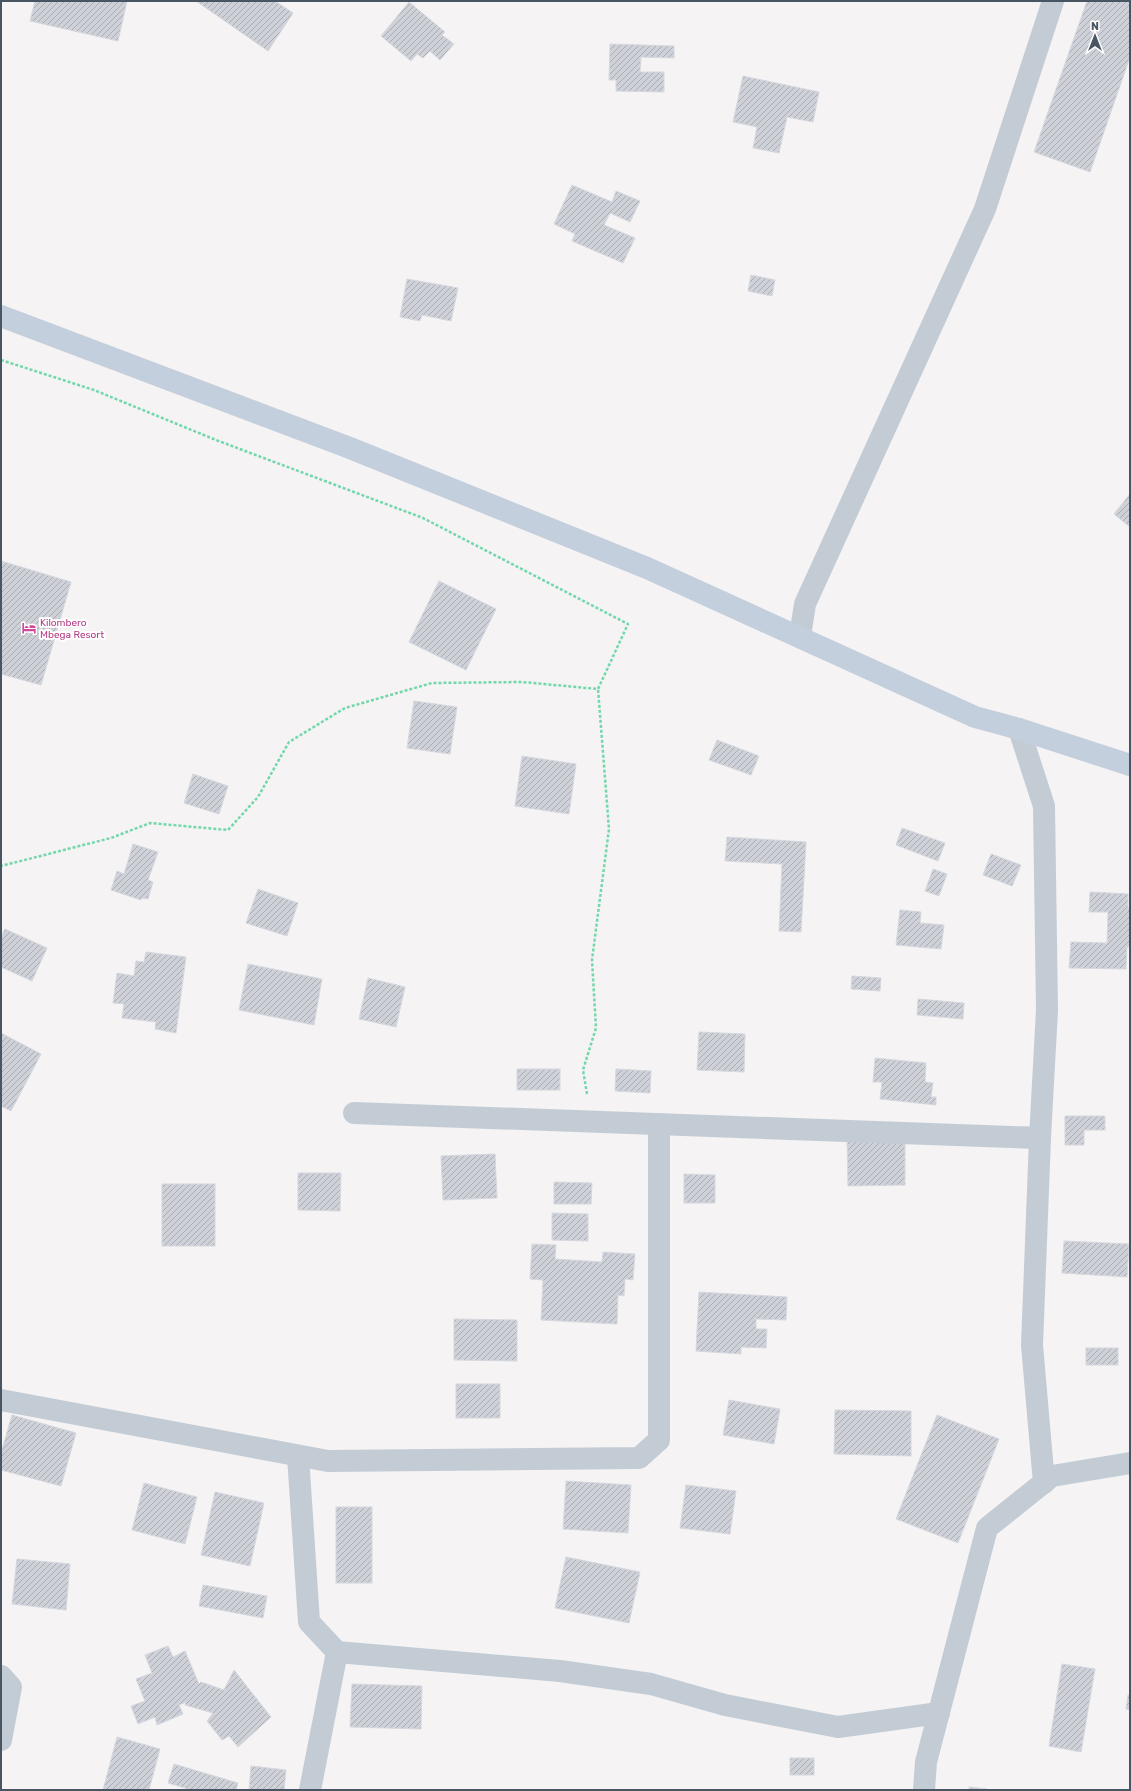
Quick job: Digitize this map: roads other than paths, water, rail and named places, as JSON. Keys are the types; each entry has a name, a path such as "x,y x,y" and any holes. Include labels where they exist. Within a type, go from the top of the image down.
{"main road":[{"path":"1,316 350,448 647,568 800,636 975,717 1019,729 1130,765"}],"street":[{"path":"800,636 805,604 985,209 1053,1"},
{"path":"1019,729 1044,806 1047,1010 1040,1138 1032,1345 1044,1483"},
{"path":"354,1113 1040,1138"},
{"path":"1,1400 328,1461 639,1458 659,1440 659,1124"},
{"path":"298,1456 308,1622 336,1652 560,1671 651,1684 725,1705 838,1727 939,1713"},
{"path":"924,1790 926,1762 988,1528 1052,1476 1130,1463"},
{"path":"310,1790 336,1652"},
{"path":"1,1676 11,1687 1,1740"}],"place":[{"name":"Kilombero Mbega Resort","path":"29,628"}]}
